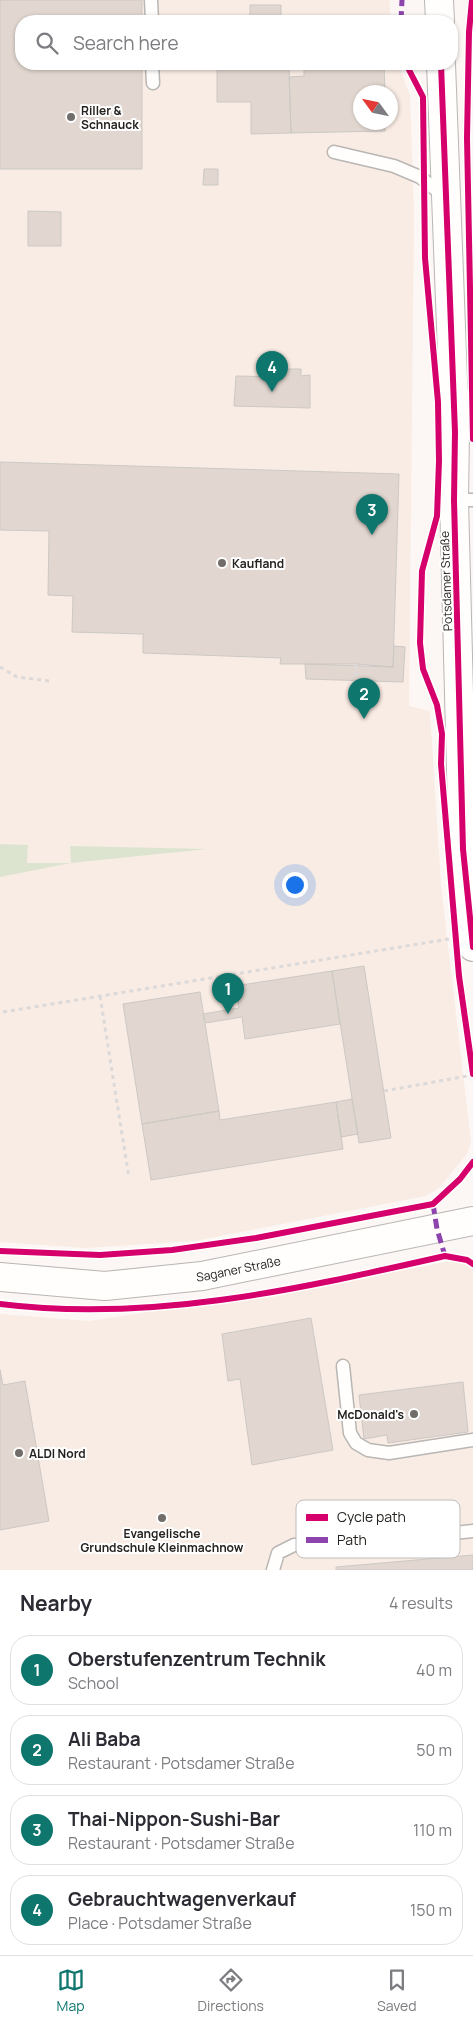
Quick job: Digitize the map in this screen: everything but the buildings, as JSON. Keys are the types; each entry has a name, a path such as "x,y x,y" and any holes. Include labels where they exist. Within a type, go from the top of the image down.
{"street":[{"path":"440,0 440,15"},
{"name":"Potsdamer Straße","path":"441,70 445,197 463,395 455,432 464,500 461,724 463,849 472,941"},
{"name":"Potsdamer Straße","path":"461,724 473,779"},
{"name":"Saganer Straße","path":"0,1277 105,1286 202,1276 473,1221"}],"lane":[{"path":"151,0 152,15"},
{"path":"152,70 153,83"},
{"path":"334,152 394,166 420,177 445,197"},
{"path":"343,1366 350,1433 356,1443 368,1450 389,1453 473,1440"},
{"path":"460,1532 473,1531"},
{"path":"273,1570 278,1553 296,1545"}],"path":[{"path":"355,692 356,664"},
{"path":"0,667 17,677 50,681"},
{"path":"3,1012 472,941"},
{"path":"100,996 129,1178"},
{"path":"384,1091 473,1075"}],"shaded area":[{"path":"0,0 389,0 390,15 15,15 15,70 400,70 410,95 414,214 409,706 430,711 441,885 471,1142 467,1154 439,1188 426,1196 195,1241 86,1248 0,1242"},
{"path":"456,1260 473,1266 473,1570 0,1570 0,1314 89,1321 326,1285"}],"green space":[{"path":"0,844 28,845 27,863 71,863 0,877"},
{"path":"70,846 207,849 71,863"}],"marked path":[{"path":"401,15 402,0"},
{"path":"433,1204 437,1229 445,1256"}],"cycle path":[{"path":"472,0 469,32 467,138 473,439"},
{"path":"409,70 423,97 425,258 438,402 439,461 437,516 422,571 420,643 423,669 437,705 442,734 441,764 459,976 473,1074"},
{"path":"441,70 455,432 454,500 463,849 473,947"},
{"path":"0,1251 100,1255 172,1250 256,1238 433,1204 460,1179 473,1162"},
{"path":"0,1304 56,1309 113,1309 169,1306 280,1291 445,1256 467,1260 473,1264"}],"place":[{"name":"Riller & Schnauck","path":"71,117"},
{"name":"Gebrauchtwagenverkauf","path":"272,392"},
{"name":"Thai-Nippon-Sushi-Bar","path":"372,535"},
{"name":"Kaufland","path":"222,563"},
{"name":"Ali Baba","path":"364,719"},
{"name":"Oberstufenzentrum Technik","path":"228,1014"},
{"name":"McDonald's","path":"414,1414"},
{"name":"ALDI Nord","path":"19,1453"},
{"name":"Evangelische Grundschule Kleinmachnow","path":"162,1518"}]}
